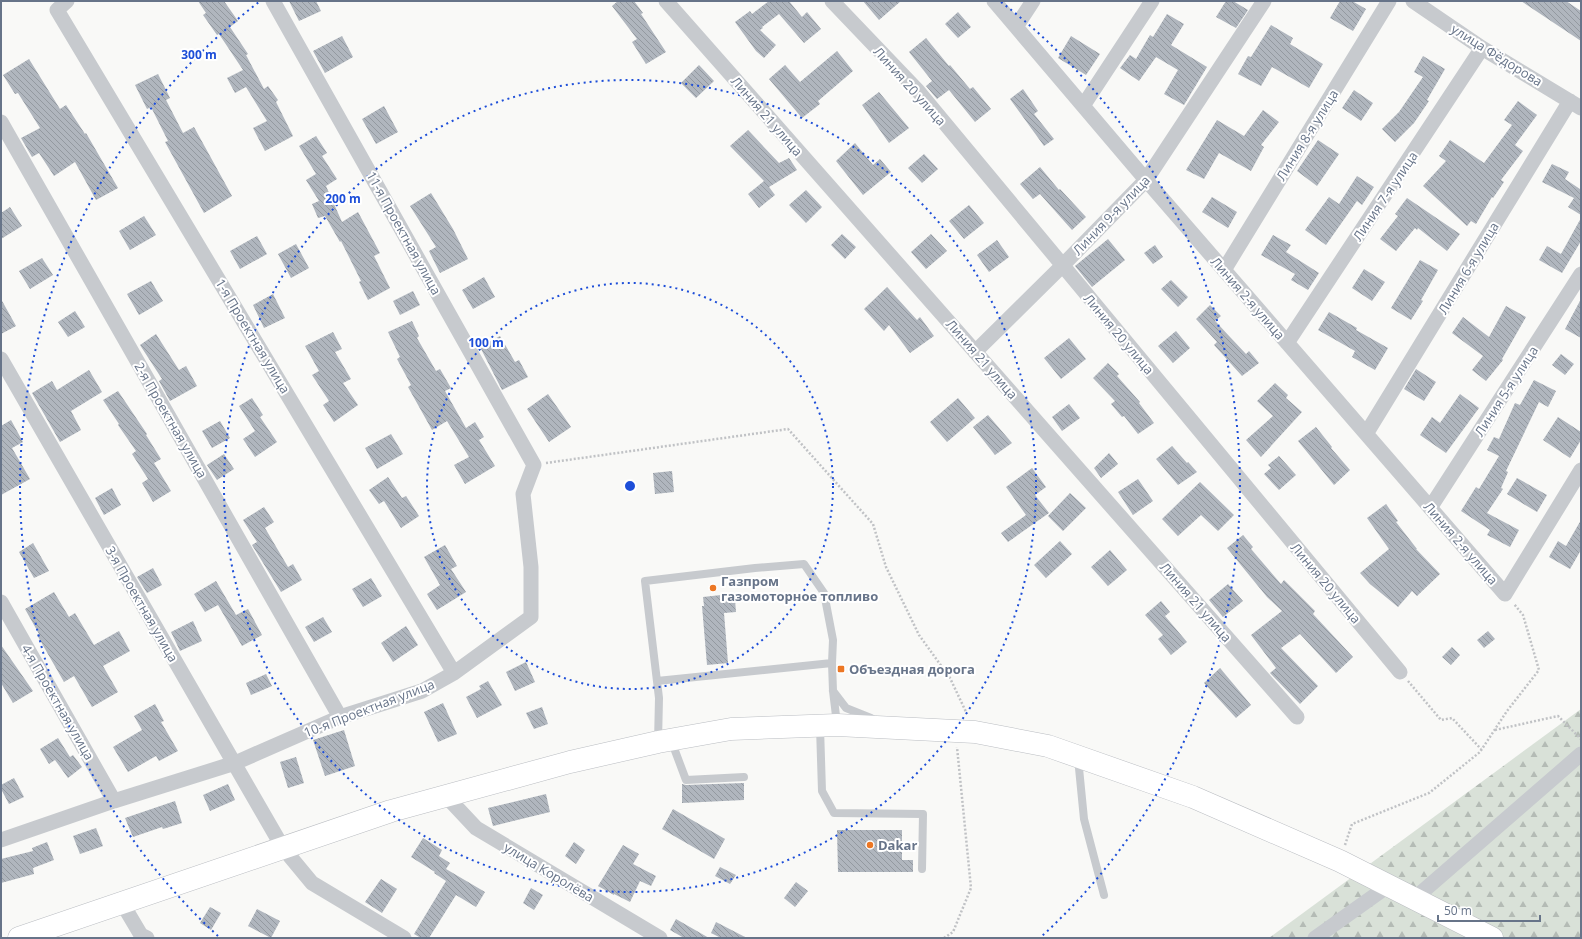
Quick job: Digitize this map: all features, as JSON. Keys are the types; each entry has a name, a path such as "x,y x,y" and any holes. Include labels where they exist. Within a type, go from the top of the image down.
{"main road":[{"path":"19,938 391,811 570,762 665,741 731,729 828,726 975,732 1048,746 1193,798 1340,861 1492,938"}],"street":[{"name":"1-я Проектная улица","path":"67,1 57,10 454,673"},
{"name":"11-я Проектная улица","path":"273,1 534,465"},
{"name":"Линия 21 улица","path":"666,1 1297,717"},
{"name":"Линия 20 улица","path":"832,1 918,91 1400,672"},
{"name":"Линия 2-я улица","path":"994,1 1146,180 1505,594"},
{"path":"1016,27 1033,1"},
{"path":"1083,106 1152,1"},
{"name":"Линия 9-я улица","path":"975,352 1146,180 1264,1"},
{"name":"Линия 8-я улица","path":"1224,270 1389,1"},
{"name":"улица Фёдорова","path":"1413,1 1482,48 1576,104"},
{"name":"Линия 7-я улица","path":"1287,343 1482,48"},
{"name":"Линия 6-я улица","path":"1366,434 1576,104"},
{"name":"2-я Проектная улица","path":"1,122 340,717"},
{"name":"Линия 5-я улица","path":"1430,508 1581,274"},
{"name":"3-я Проектная улица","path":"1,359 283,848 312,883 404,938"},
{"name":"10-я Проектная улица","path":"2,837 235,763 340,717 422,691 454,673 531,617 531,567 523,494 534,465"},
{"path":"1505,594 1581,470"},
{"name":"4-я Проектная улица","path":"1,602 114,801"},
{"path":"1414,899 1581,754"},
{"name":"улица Королёва","path":"446,796 476,828 660,938"},
{"path":"1315,938 1388,886"},
{"path":"122,903 141,934 146,938"}],"lane":[{"path":"744,777 686,780 665,741 645,581 755,568 804,564 824,593 833,640 833,691 822,791 834,813 923,814 922,870"},
{"path":"657,681 832,663"},
{"path":"833,691 846,708 863,716 910,723 941,730"},
{"path":"1078,757 1084,819 1104,895"}],"path":[{"path":"534,465 788,428 873,524 886,567 916,628 950,678 975,732"},
{"path":"1340,861 1352,824 1429,792 1481,749 1507,710 1539,670 1523,615 1505,594"},
{"path":"1400,672 1441,720 1452,718 1481,749"},
{"path":"1494,730 1558,716 1581,739"},
{"path":"944,938 953,932 971,888 957,744"}],"green space":[{"path":"1581,709 1581,938 1269,938"}],"building":[{"path":"198,1 224,1 238,21 230,27 248,54 246,55 264,89 268,86 278,100 276,102 293,136 265,151 253,128 267,121 246,87 235,93 227,78 243,70 219,34 217,35 203,15 206,13"},
{"path":"289,1 316,1 321,11 299,21"},
{"path":"618,1 634,1 643,13 641,14 666,52 646,64 632,42 637,39 612,6"},
{"path":"769,1 789,1 802,17 807,12 821,29 804,43 779,14 760,30 776,45 764,58 756,51 735,22 750,11 752,14"},
{"path":"863,1 901,1 879,20"},
{"path":"1226,1 1233,1 1248,10 1236,28 1216,17"},
{"path":"1340,1 1352,1 1366,9 1353,31 1330,18"},
{"path":"1521,1 1566,1 1581,11 1581,41"},
{"path":"958,12 971,27 958,38 945,24"},
{"path":"1167,14 1184,24 1171,45 1207,67 1184,105 1164,94 1178,70 1156,57 1139,81 1120,68 1130,55 1136,59 1150,35 1153,37"},
{"path":"1271,25 1293,38 1290,44 1323,64 1309,88 1272,67 1261,86 1238,74 1248,56 1251,57"},
{"path":"342,36 353,57 325,73 313,51"},
{"path":"1071,36 1100,54 1086,75 1058,58"},
{"path":"926,38 970,89 973,87 991,109 975,122 949,90 937,99 926,86 932,81 909,52"},
{"path":"837,51 853,71 818,101 820,104 802,118 769,79 785,65 800,82"},
{"path":"1423,56 1445,69 1427,100 1429,101 1414,123 1395,142 1382,129 1399,112 1423,77 1414,72"},
{"path":"29,59 60,109 66,105 85,134 86,133 118,188 96,200 75,162 54,176 39,153 32,157 21,138 40,128 18,93 15,94 3,75"},
{"path":"699,65 714,81 696,98 681,83"},
{"path":"158,74 170,98 166,100 183,133 194,127 232,196 204,213 165,142 168,141 151,107 147,109 135,85"},
{"path":"1023,89 1038,111 1034,114 1054,139 1044,146 1010,99"},
{"path":"1354,90 1373,103 1361,121 1342,108"},
{"path":"879,92 909,128 889,143 862,105"},
{"path":"1518,101 1537,115 1515,145 1523,151 1501,180 1504,182 1493,198 1492,197 1476,224 1471,221 1467,226 1423,186 1446,161 1439,156 1450,140 1484,163 1512,125 1504,120"},
{"path":"384,106 398,132 376,144 362,119"},
{"path":"1263,110 1279,122 1261,145 1264,147 1251,171 1219,153 1204,179 1186,170 1217,120 1244,136"},
{"path":"748,130 779,163 789,158 797,170 769,187 775,195 759,208 748,194 764,181 730,146"},
{"path":"316,136 327,153 322,156 337,179 326,186 342,222 358,212 380,253 374,256 390,288 368,300 359,282 361,281 341,241 340,242 325,216 318,218 312,204 319,201 306,180 316,174 299,146"},
{"path":"1318,140 1339,154 1317,186 1297,171"},
{"path":"855,143 873,165 880,159 891,172 863,195 836,161"},
{"path":"924,154 938,169 922,183 908,168"},
{"path":"1552,164 1569,172 1565,179 1580,189 1581,187 1581,215 1568,207 1574,198 1542,182"},
{"path":"1040,167 1059,190 1060,189 1086,217 1072,230 1040,194 1033,199 1020,184"},
{"path":"1357,176 1374,187 1362,205 1357,201 1326,245 1305,230 1329,197 1339,204"},
{"path":"806,190 822,207 806,223 789,205"},
{"path":"431,193 453,229 468,259 440,273 429,251 436,247 410,206"},
{"path":"1212,197 1237,212 1228,228 1202,212"},
{"path":"1407,198 1460,234 1447,251 1418,228 1417,230 1415,228 1396,251 1380,239 1398,216 1395,214"},
{"path":"969,205 984,223 964,239 949,221"},
{"path":"10,207 22,226 1,239 1,213"},
{"path":"144,216 156,235 130,250 119,231"},
{"path":"1581,218 1581,241 1562,273 1539,260 1547,246 1561,254"},
{"path":"842,234 856,247 845,259 831,245"},
{"path":"931,234 947,251 926,269 911,252"},
{"path":"1273,235 1291,245 1286,252 1319,273 1308,290 1291,280 1295,274 1261,255"},
{"path":"257,236 267,254 240,269 230,251"},
{"path":"1108,239 1125,260 1092,287 1075,266"},
{"path":"997,240 1009,257 989,272 977,255"},
{"path":"296,244 309,268 291,278 278,254"},
{"path":"1155,245 1163,257 1153,264 1144,253"},
{"path":"42,258 53,275 30,289 19,271"},
{"path":"1420,260 1438,270 1421,300 1423,301 1411,320 1391,308"},
{"path":"1364,269 1385,282 1372,301 1352,288"},
{"path":"484,277 495,297 473,309 462,290"},
{"path":"1171,280 1188,297 1178,307 1161,289"},
{"path":"151,281 163,301 139,315 127,294"},
{"path":"887,287 917,320 920,317 934,336 910,353 889,325 884,331 864,309"},
{"path":"413,291 420,305 400,315 393,301"},
{"path":"273,294 285,318 264,328 253,305"},
{"path":"1,299 16,326 1,334"},
{"path":"1581,299 1581,338 1565,329"},
{"path":"1210,305 1221,316 1215,321 1246,354 1249,351 1259,363 1242,376 1214,345 1217,342 1196,319"},
{"path":"1506,306 1526,317 1502,359 1503,360 1486,381 1472,370 1483,356 1452,333 1463,317 1489,337"},
{"path":"75,311 85,327 68,337 58,322"},
{"path":"1329,312 1357,328 1356,330 1388,348 1375,370 1352,357 1355,351 1318,330"},
{"path":"412,321 419,336 417,338 436,371 440,369 451,388 445,391 466,428 475,422 484,437 479,440 495,466 465,484 454,465 469,457 447,421 432,430 408,387 411,385 397,359 400,357 388,332"},
{"path":"1176,331 1190,348 1173,363 1158,346"},
{"path":"333,332 342,349 335,352 351,379 343,383 358,405 334,422 323,405 329,401 312,375 319,371 305,346"},
{"path":"156,334 179,370 186,366 197,386 170,401 159,381 162,379 140,345"},
{"path":"500,336 515,362 519,360 528,377 502,390 480,347"},
{"path":"1069,338 1086,359 1061,379 1044,358"},
{"path":"1561,354 1574,364 1565,375 1552,365"},
{"path":"1108,363 1119,374 1117,376 1140,402 1139,403 1154,423 1138,434 1124,416 1122,417 1111,404 1115,401 1093,378"},
{"path":"1416,369 1436,382 1424,401 1404,389"},
{"path":"89,370 102,392 71,411 81,430 60,442 32,393 52,381 57,390"},
{"path":"1534,380 1556,391 1548,407 1539,402 1506,471 1508,472 1501,488 1503,489 1487,513 1519,530 1510,547 1487,535 1490,530 1461,511 1476,487 1479,489 1499,456 1487,450 1494,437 1499,439 1515,403 1520,405"},
{"path":"1275,383 1288,395 1286,398 1302,412 1261,457 1246,440 1273,416 1257,401"},
{"path":"118,391 147,434 146,435 161,459 154,463 171,491 153,502 142,483 148,479 132,454 136,451 103,400"},
{"path":"548,394 571,427 549,442 527,409"},
{"path":"1460,394 1479,408 1446,453 1420,435 1432,417 1440,423"},
{"path":"252,398 263,415 260,417 277,442 255,457 243,439 255,431 239,406"},
{"path":"958,398 975,418 947,442 930,422"},
{"path":"1069,404 1080,418 1062,431 1052,417"},
{"path":"988,415 1012,443 995,455 973,427"},
{"path":"1558,417 1581,432 1581,440 1570,458 1543,440"},
{"path":"11,420 23,442 12,448 30,479 1,495 1,426"},
{"path":"220,421 230,438 212,448 202,431"},
{"path":"1316,427 1332,447 1331,448 1350,470 1334,485 1298,441"},
{"path":"391,434 403,454 377,469 365,448"},
{"path":"1172,446 1197,472 1178,485 1156,459"},
{"path":"1109,453 1118,464 1101,478 1094,468"},
{"path":"224,454 234,469 217,480 207,465"},
{"path":"1279,456 1296,475 1279,490 1264,474 1271,468 1268,465"},
{"path":"1032,468 1046,487 1035,495 1049,513 1008,542 1001,533 1026,515 1006,487"},
{"path":"672,471 674,492 655,494 653,473"},
{"path":"388,477 402,498 406,496 419,516 401,528 384,501 379,504 369,490"},
{"path":"1517,478 1547,495 1537,512 1507,494"},
{"path":"1138,479 1153,501 1133,515 1118,492"},
{"path":"1200,482 1234,515 1218,531 1201,515 1178,536 1162,519"},
{"path":"112,488 121,505 104,515 95,498"},
{"path":"1070,493 1086,508 1063,531 1048,516"},
{"path":"1386,504 1398,521 1396,522 1416,549 1440,574 1417,596 1412,591 1398,607 1370,584 1360,573 1389,549 1367,518"},
{"path":"264,507 274,522 265,528 288,567 293,564 302,580 281,592 252,545 257,542 243,520"},
{"path":"1581,520 1581,550 1570,569 1549,557 1558,541 1566,546"},
{"path":"1243,535 1253,547 1251,549 1281,584 1284,580 1315,611 1313,614 1353,657 1336,673 1300,634 1281,648 1318,686 1300,704 1270,673 1276,668 1251,635 1282,611 1267,597 1227,548"},
{"path":"1060,541 1072,554 1046,578 1034,565"},
{"path":"33,543 49,571 34,578 19,552"},
{"path":"445,545 457,566 451,569 466,592 437,610 427,594 440,585 424,557"},
{"path":"1110,550 1127,570 1108,586 1091,567"},
{"path":"153,568 162,585 147,593 137,577"},
{"path":"371,578 382,596 363,607 352,589"},
{"path":"216,581 236,615 248,609 262,635 242,646 218,605 205,612 194,594"},
{"path":"1228,584 1243,601 1223,617 1209,600"},
{"path":"54,592 69,617 75,613 94,645 119,631 130,651 103,666 118,692 92,707 74,676 64,682 37,635 39,634 25,609"},
{"path":"730,594 730,601 735,600 736,612 724,613 728,663 707,665 702,606 704,606 703,597"},
{"path":"1161,601 1170,612 1165,616 1187,642 1171,655 1158,639 1163,635 1145,615"},
{"path":"323,617 332,632 314,642 305,627"},
{"path":"193,621 202,641 180,651 171,632"},
{"path":"406,626 418,645 393,662 381,643"},
{"path":"1488,631 1495,639 1484,648 1477,640"},
{"path":"1,645 33,691 13,703 1,683"},
{"path":"1452,647 1460,655 1451,665 1442,657"},
{"path":"526,662 535,682 515,691 506,672"},
{"path":"1220,668 1251,705 1236,718 1204,683"},
{"path":"266,674 272,686 251,695 246,683"},
{"path":"488,681 502,705 477,718 466,697 481,689 479,686"},
{"path":"443,703 457,734 438,742 424,712"},
{"path":"155,704 164,721 161,722 178,751 159,761 156,756 128,772 113,747 142,730 134,716"},
{"path":"542,707 548,724 534,729 526,713"},
{"path":"344,730 355,766 325,776 313,740"},
{"path":"58,738 70,757 73,755 82,767 68,778 55,760 49,764 40,749"},
{"path":"296,757 304,783 288,788 280,762"},
{"path":"14,778 24,797 9,804 1,789 1,785"},
{"path":"744,783 744,800 682,803 682,784"},
{"path":"228,784 235,800 210,811 203,795"},
{"path":"546,794 550,812 493,826 488,808"},
{"path":"175,801 182,823 163,829 162,827 133,837 125,818"},
{"path":"673,809 725,839 714,859 662,829"},
{"path":"96,828 103,846 80,854 73,836"},
{"name":"Dakar","path":"837,830 902,830 902,860 913,860 913,872 838,872"},
{"path":"423,838 442,850 439,856 450,863 446,869 485,892 476,907 456,895 429,938 421,938 414,934 446,881 434,873 435,872 411,857"},
{"path":"47,842 54,860 33,868 34,874 1,883 1,859 33,851 32,848"},
{"path":"574,842 585,850 576,864 565,856"},
{"path":"623,845 639,854 633,864 656,876 651,886 640,881 630,902 598,886"},
{"path":"720,867 736,875 730,884 715,876"},
{"path":"381,879 397,889 382,913 365,902"},
{"path":"796,882 808,891 795,907 784,898"},
{"path":"531,888 543,895 534,910 523,903"},
{"path":"210,907 221,913 211,930 200,923"},
{"path":"257,909 280,921 271,938 248,926"},
{"path":"676,919 709,938 684,938 670,930"},
{"path":"716,922 747,938 721,938 711,933"}],"place":[{"name":"Газпром газомоторное топливо","path":"713,588"},
{"name":"Объездная дорога","path":"841,669"},
{"name":"Dakar","path":"870,845"}]}
